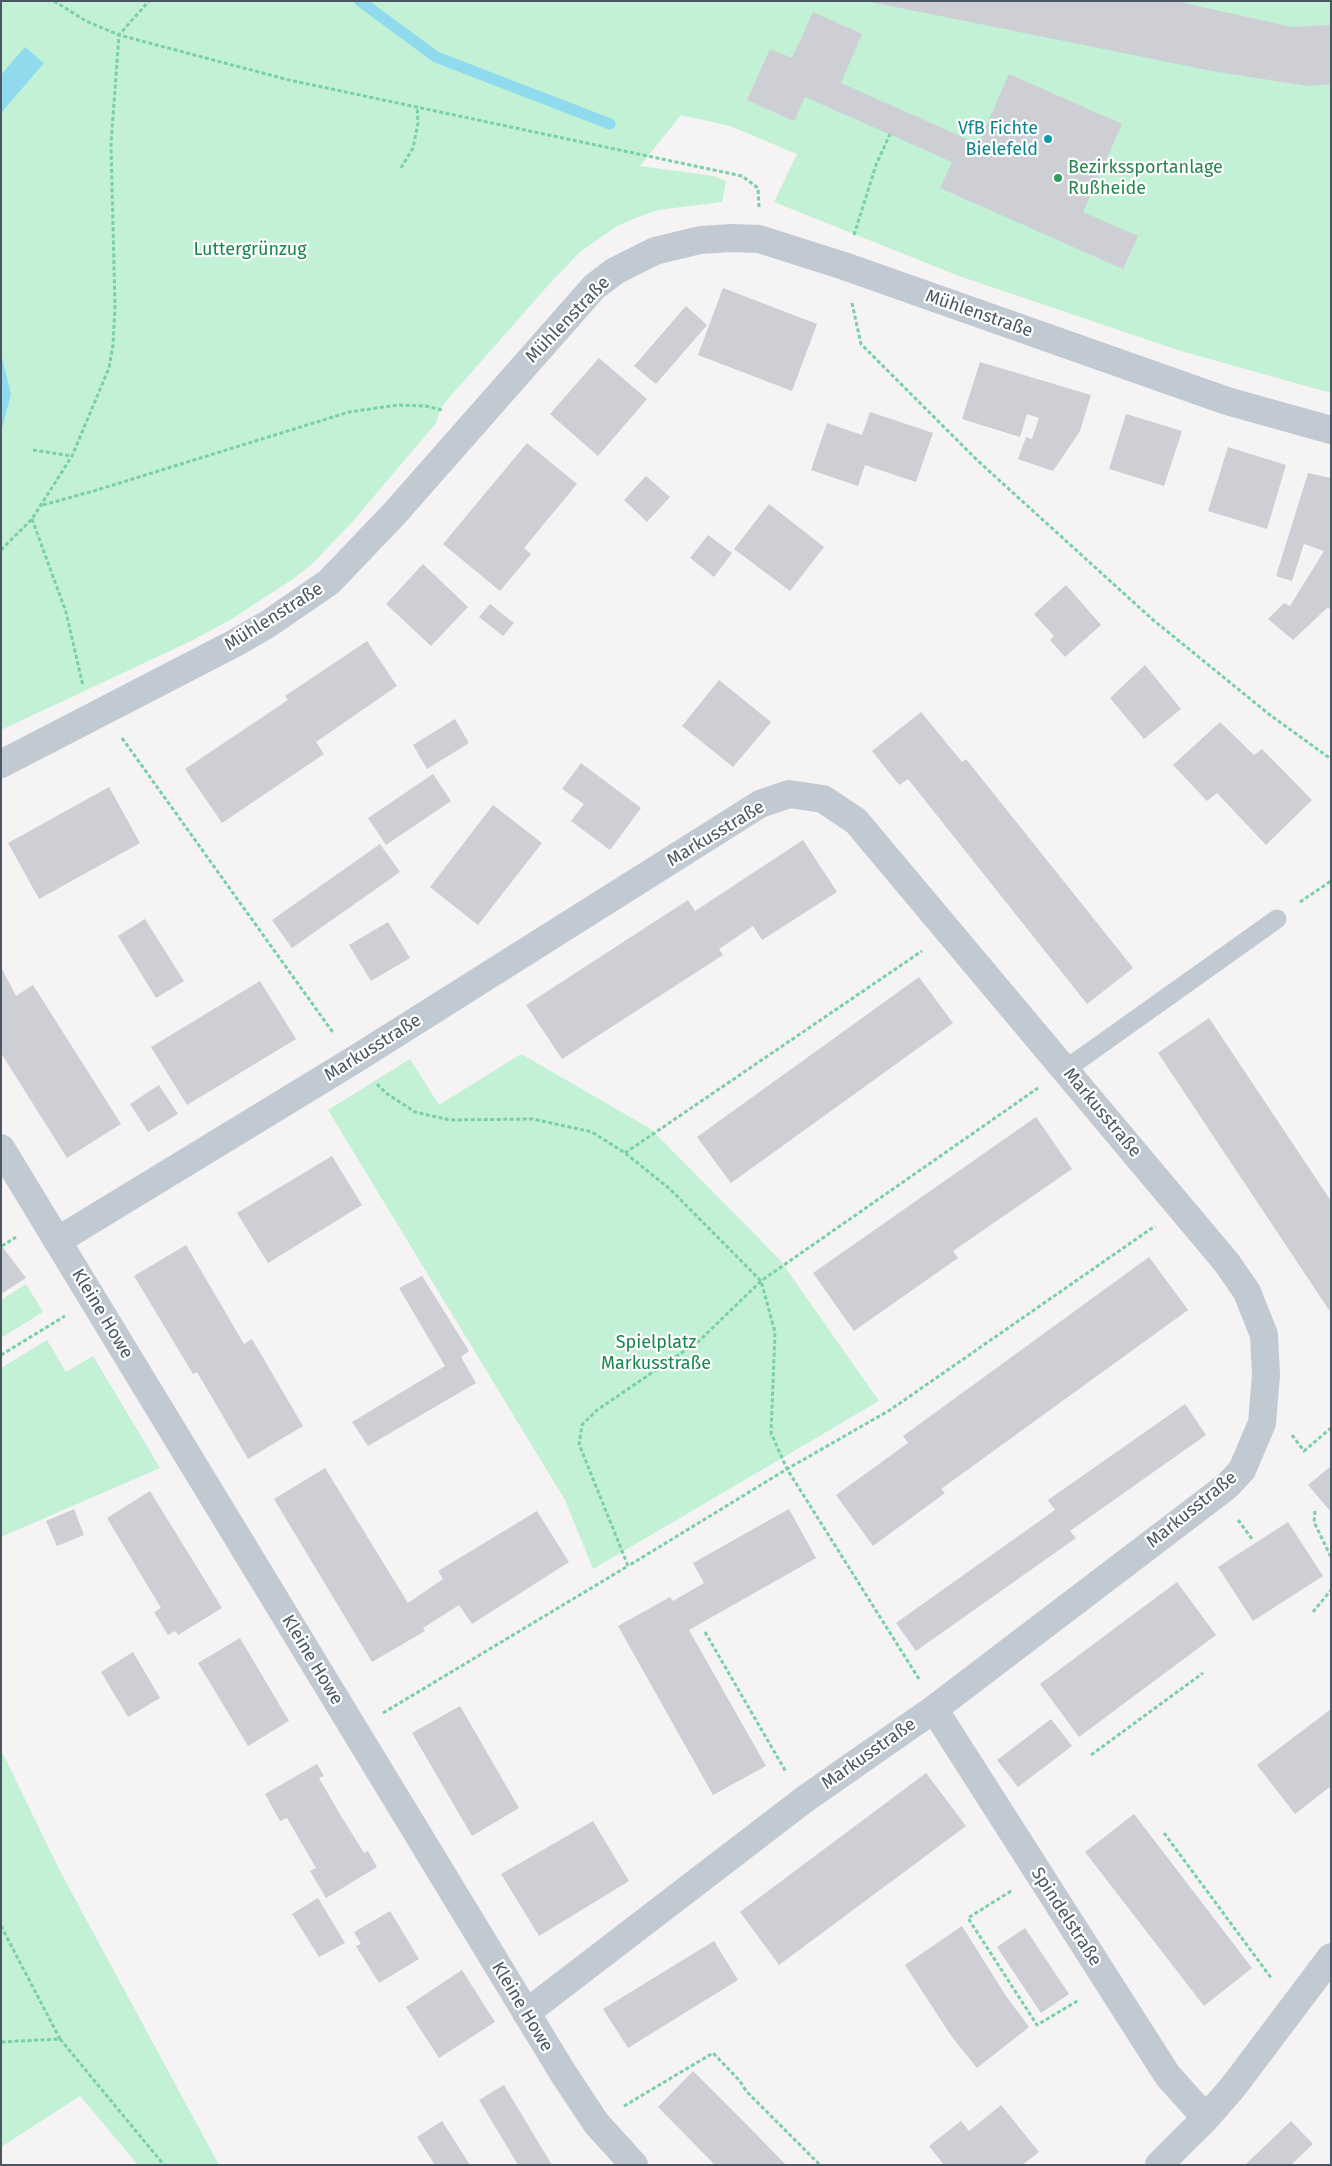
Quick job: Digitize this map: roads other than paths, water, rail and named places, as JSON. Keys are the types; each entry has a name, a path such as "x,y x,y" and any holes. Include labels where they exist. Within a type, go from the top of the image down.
{"street":[{"name":"Mühlenstraße","path":"1,764 243,639 329,582 369,542 594,286 615,271 655,251 700,240 759,239 844,266 1227,401 1331,430"},
{"name":"Markusstraße","path":"57,1241 354,1060 760,804 789,794 823,799 856,821 1066,1069 1227,1263 1247,1292 1264,1334 1266,1375 1262,1422 1242,1470 1227,1486 934,1709 805,1799 526,2013"},
{"name":"Kleine Howe","path":"1,1148 526,2013 596,2123 634,2165"},
{"name":"Spindelstraße","path":"934,1709 1168,2076 1206,2118"},
{"path":"1159,2165 1206,2118 1260,2053 1331,1957"}],"lane":[{"path":"1066,1069 1277,918"}],"water":[{"path":"25,47 44,63 1,113 1,75"},
{"path":"1,354 11,394 1,432"}],"waterway":[{"path":"360,1 436,57 610,124"}],"place":[{"name":"VfB Fichte Bielefeld","path":"1048,139"},
{"name":"Bezirkssportanlage Rußheide","path":"1058,178"}],"park label":[{"name":"Luttergrünzug","path":"250,250"},
{"name":"Spielplatz Markusstraße","path":"656,1354"}]}
